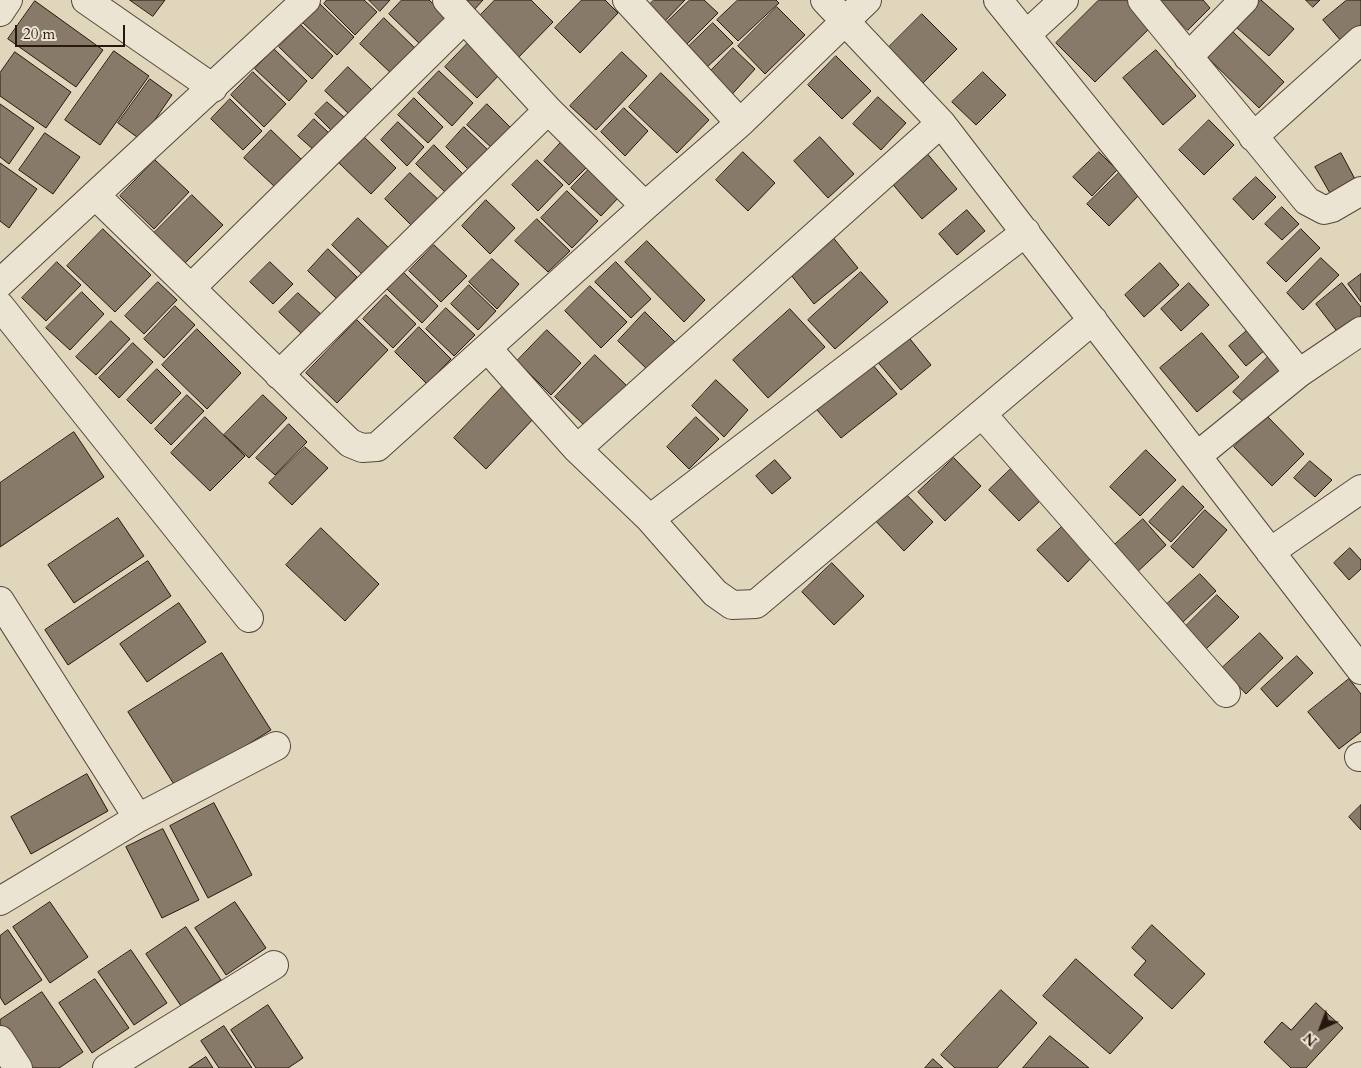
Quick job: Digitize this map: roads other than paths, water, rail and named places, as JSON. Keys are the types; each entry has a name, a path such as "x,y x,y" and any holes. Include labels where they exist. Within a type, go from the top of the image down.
{"street":[{"path":"0,12 8,0"},
{"path":"86,0 213,88"},
{"path":"0,283 306,0"},
{"path":"627,0 740,123"},
{"path":"825,0 941,123 1270,552 1357,657"},
{"path":"95,195 350,443 362,448 377,447 740,123 867,0"},
{"path":"998,0 1299,373"},
{"path":"1026,34 1064,0"},
{"path":"1142,0 1307,201 1316,208 1324,210 1332,208 1361,191"},
{"path":"1188,57 1244,0"},
{"path":"190,288 456,10 548,110 645,206"},
{"path":"1253,137 1361,40"},
{"path":"279,375 548,110"},
{"path":"577,449 941,123"},
{"path":"650,519 1026,232"},
{"path":"0,306 249,618"},
{"path":"487,348 577,449 650,519 715,592 732,606 756,604 1093,320"},
{"path":"1198,456 1299,373 1361,330"},
{"path":"982,414 1226,693"},
{"path":"1270,552 1361,489"},
{"path":"0,601 138,818"},
{"path":"0,901 138,818 276,746"},
{"path":"107,1068 274,965"},
{"path":"0,1040 18,1068"}]}
